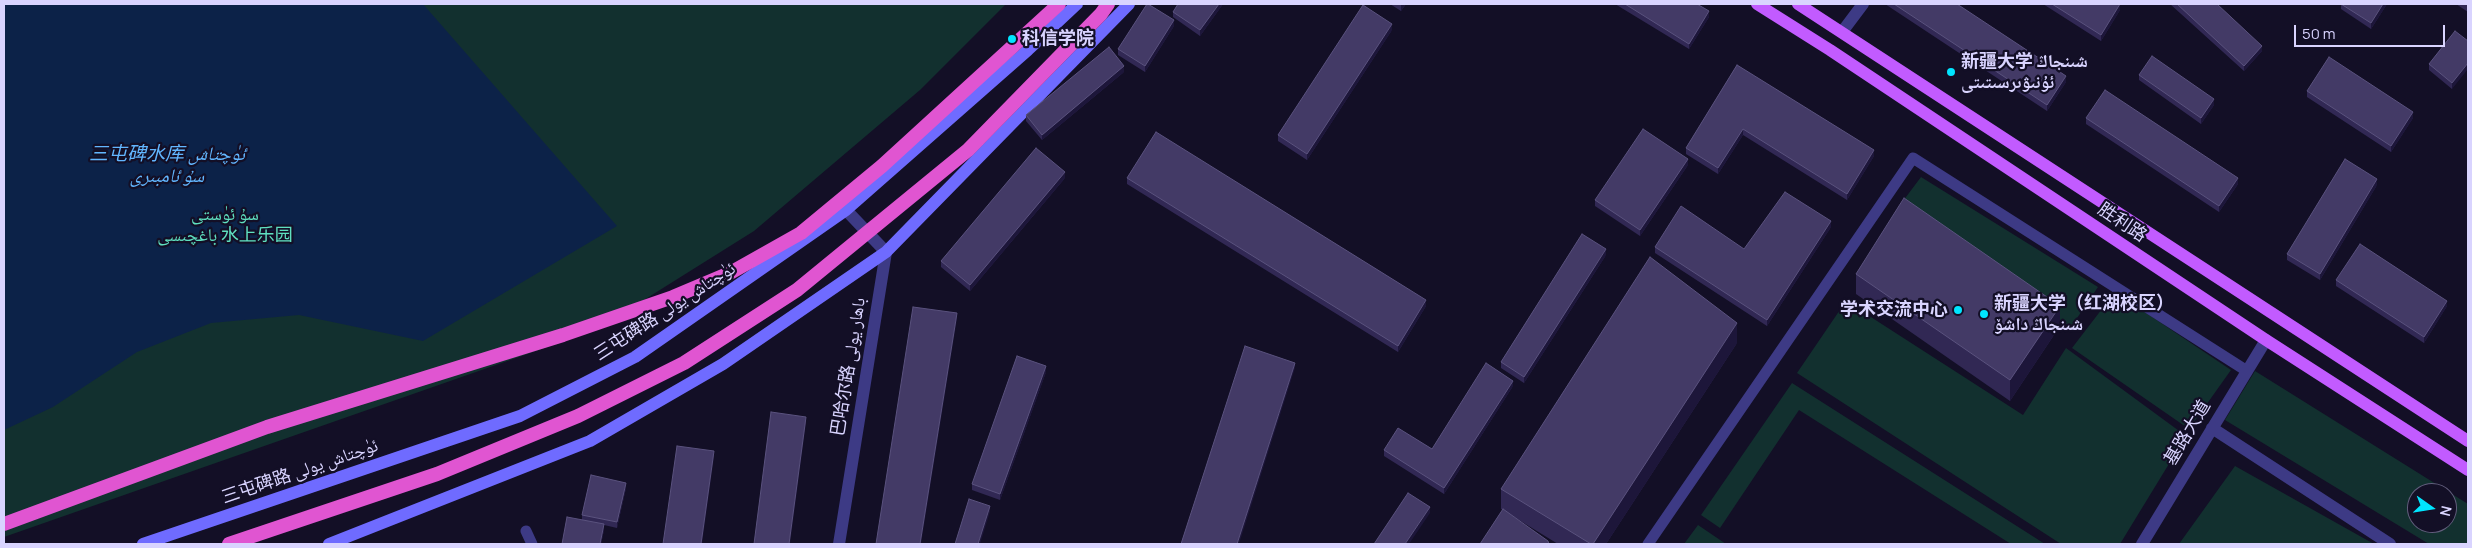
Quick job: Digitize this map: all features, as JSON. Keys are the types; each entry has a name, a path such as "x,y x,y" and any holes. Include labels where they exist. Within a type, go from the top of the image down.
{"highway":[{"path":"4,524 267,427 563,335 673,297 730,273 801,233 875,172 1059,4"},
{"path":"230,544 437,474 578,416 684,363 797,290 968,150 1108,4"}],"main road":[{"name":"三屯碑路 ئۈچتاش يولى","path":"143,544 520,416 635,356 846,210 1028,50 1077,4"},
{"path":"329,544 590,441 723,364 886,252 1129,4"},
{"name":"胜利路","path":"1757,4 1847,61 2266,340 2468,470"},
{"name":"胜利路","path":"1798,4 2468,441"}],"street":[{"path":"1842,32 1862,4"},
{"path":"846,210 886,252"},
{"name":"巴哈尔路 باھار يولى","path":"839,544 886,252"},
{"name":"基路大道","path":"2142,544 2266,340"},
{"path":"2212,428 2390,544"}],"lane":[{"path":"1648,544 1913,158 2247,371"},
{"path":"526,531 532,544"}],"green space":[{"name":"سۇ ئۈستى باغچىسى 水上乐园","path":"4,4 1006,4 920,90 754,231 596,330 4,537"},
{"path":"1921,177 2098,287 2071,327 1897,209"},
{"path":"2115,292 2231,370 2189,429 2072,348"},
{"path":"1846,301 2023,415 2066,348 2186,436 2120,544 2061,544 1797,373"},
{"path":"2255,371 2434,483 2407,483 2407,531 2225,420"},
{"path":"1792,383 2045,544 2011,544 1799,410 1720,528 1701,515"},
{"path":"2235,466 2374,544 2179,544"},
{"path":"2457,497 2468,504 2468,544 2429,544 2411,533 2457,533"},
{"path":"1698,525 1726,544 1684,544"}],"water":[{"name":"三屯碑水库 ئۈچتاش سۇ ئامبىرى","path":"4,4 423,4 617,226 423,341 299,315 211,323 137,352 53,407 4,430"}],"building":[{"path":"1147,4 1174,20 1145,66 1118,49"},
{"path":"1178,4 1219,4 1200,30 1173,12"},
{"path":"1625,4 1697,4 1709,11 1689,44"},
{"path":"1894,4 1957,4 2066,76 2047,105"},
{"path":"2052,4 2120,4 2101,35"},
{"path":"2177,4 2217,4 2262,46 2244,66"},
{"path":"2341,4 2383,4 2371,23"},
{"path":"1363,5 1392,24 1307,154 1278,135"},
{"path":"2455,31 2468,41 2468,63 2452,83 2429,64"},
{"path":"1109,47 1124,66 1042,135 1026,115"},
{"path":"2152,56 2214,99 2201,118 2139,75"},
{"path":"2329,57 2413,112 2391,146 2307,91"},
{"path":"1737,65 1874,150 1847,194 1743,129 1718,168 1686,148"},
{"path":"2105,90 2238,178 2219,206 2086,118"},
{"path":"1643,129 1688,159 1640,230 1595,200"},
{"path":"1156,132 1426,300 1398,346 1127,178"},
{"path":"1036,148 1065,172 970,285 941,261"},
{"path":"2345,159 2377,179 2320,274 2287,254"},
{"path":"1785,192 1831,221 1767,320 1655,247 1681,206 1744,249"},
{"name":"学术交流中心","path":"1904,198 2060,306 2010,380 1856,274"},
{"path":"1582,234 1606,249 1524,377 1501,362"},
{"path":"2360,244 2447,301 2424,337 2336,280"},
{"path":"1650,257 1737,323 1593,544 1591,544 1501,489"},
{"path":"913,307 957,313 920,544 876,544"},
{"path":"1245,346 1295,363 1237,544 1181,544"},
{"path":"1017,356 1046,366 1000,494 972,484"},
{"path":"1486,363 1513,381 1444,488 1384,450 1398,428 1432,449"},
{"path":"771,412 806,417 789,544 754,544"},
{"path":"677,446 714,451 701,544 663,544"},
{"path":"591,475 626,483 617,522 582,515"},
{"path":"1408,493 1430,507 1405,544 1374,544"},
{"path":"969,499 990,506 978,544 955,544"},
{"path":"1503,509 1548,541 1549,544 1480,544"},
{"path":"567,517 604,524 600,544 562,544"}],"place":[{"name":"科信学院","path":"1012,39"},
{"name":"新疆大学 شىنجاڭ ئۇنىۋىرسىتىتى","path":"1951,72"},
{"name":"学术交流中心","path":"1958,310"},
{"name":"新疆大学（红湖校区） شىنجاڭ داشۆ","path":"1984,314"}]}
